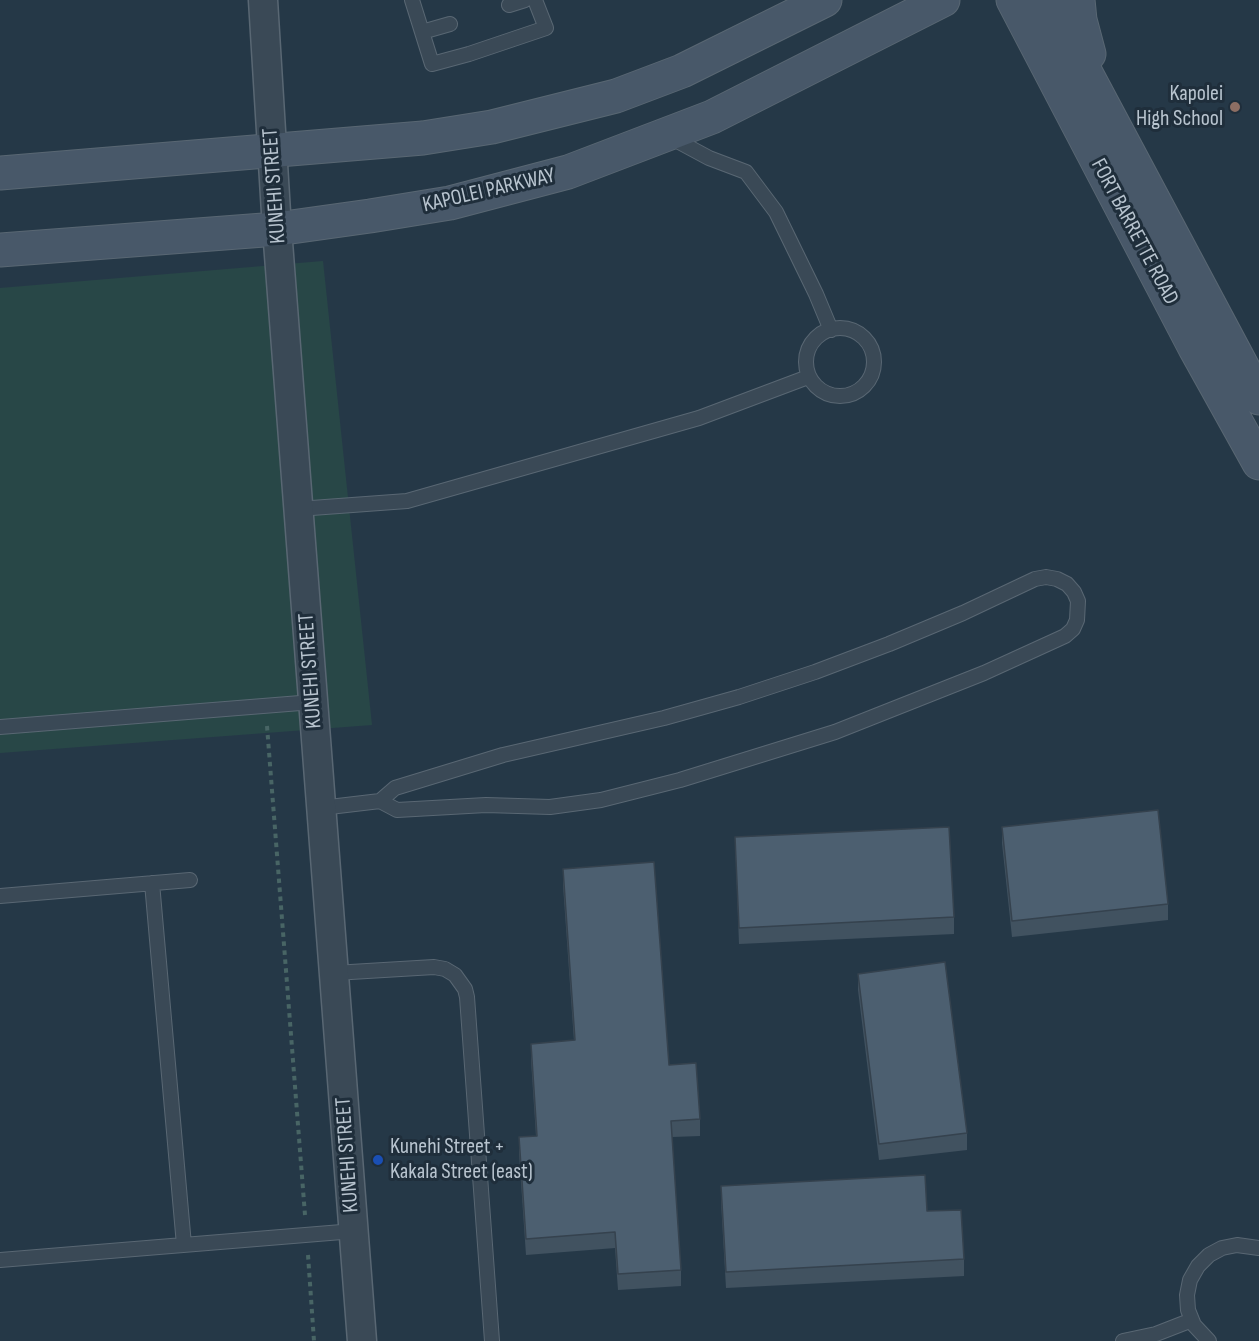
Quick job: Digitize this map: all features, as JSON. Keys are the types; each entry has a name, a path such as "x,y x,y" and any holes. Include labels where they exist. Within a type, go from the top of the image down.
{"main road":[{"path":"0,173 423,138 492,127 616,96 682,71 825,0"},
{"name":"KAPOLEI PARKWAY","path":"0,250 277,229 450,203 568,172 712,117 943,0"},
{"name":"FORT BARRETTE ROAD","path":"1013,0 1242,436 1259,462"},
{"name":"FORT BARRETTE ROAD","path":"1047,0 1259,398"},
{"path":"1078,0 1080,20 1090,60 1115,127"}],"street":[{"name":"KUNEHI STREET","path":"262,0 277,229 362,1341"}],"lane":[{"path":"412,0 432,64 546,28 535,0"},
{"path":"509,5 525,0"},
{"path":"423,32 450,24"},
{"path":"666,135 710,158 746,172 776,212 831,330"},
{"path":"842,328 852,330 870,344 875,364 873,375 859,392 836,397 815,386 808,376 807,354 812,343 820,334 842,328"},
{"path":"298,509 407,501 699,418 808,376"},
{"path":"321,808 380,801 395,788 504,755 664,718 815,672 900,640 1035,579 1046,577 1067,584 1078,601 1077,620 1065,636 994,669 835,732 680,780 601,800 550,807 486,805 397,810 380,801"},
{"path":"0,727 313,702"},
{"path":"0,896 190,880"},
{"path":"152,883 183,1245"},
{"path":"334,973 434,967 445,969 455,975 465,989 492,1341"},
{"path":"0,1260 354,1231"},
{"path":"1209,1341 1203,1337 1188,1310 1187,1295 1190,1280 1197,1266 1209,1255 1222,1248 1237,1245 1259,1248"},
{"path":"1123,1341 1156,1334 1192,1320"}],"path":[{"path":"265,706 314,1341"}],"green space":[{"path":"323,261 372,725 0,753 0,288"}],"building":[{"path":"1158,810 1168,904 1012,921 1002,827"},
{"path":"949,827 954,917 739,928 735,837"},
{"path":"654,862 669,1065 696,1063 700,1119 671,1121 681,1270 618,1274 615,1232 526,1239 519,1137 537,1136 531,1044 575,1040 563,869"},
{"path":"945,962 967,1133 879,1144 858,974"},
{"path":"925,1175 927,1211 961,1210 964,1259 726,1272 721,1186"}],"place":[{"name":"Kapolei High School","path":"1235,107"},
{"name":"Kunehi Street + Kakala Street (east)","path":"378,1160"}]}
